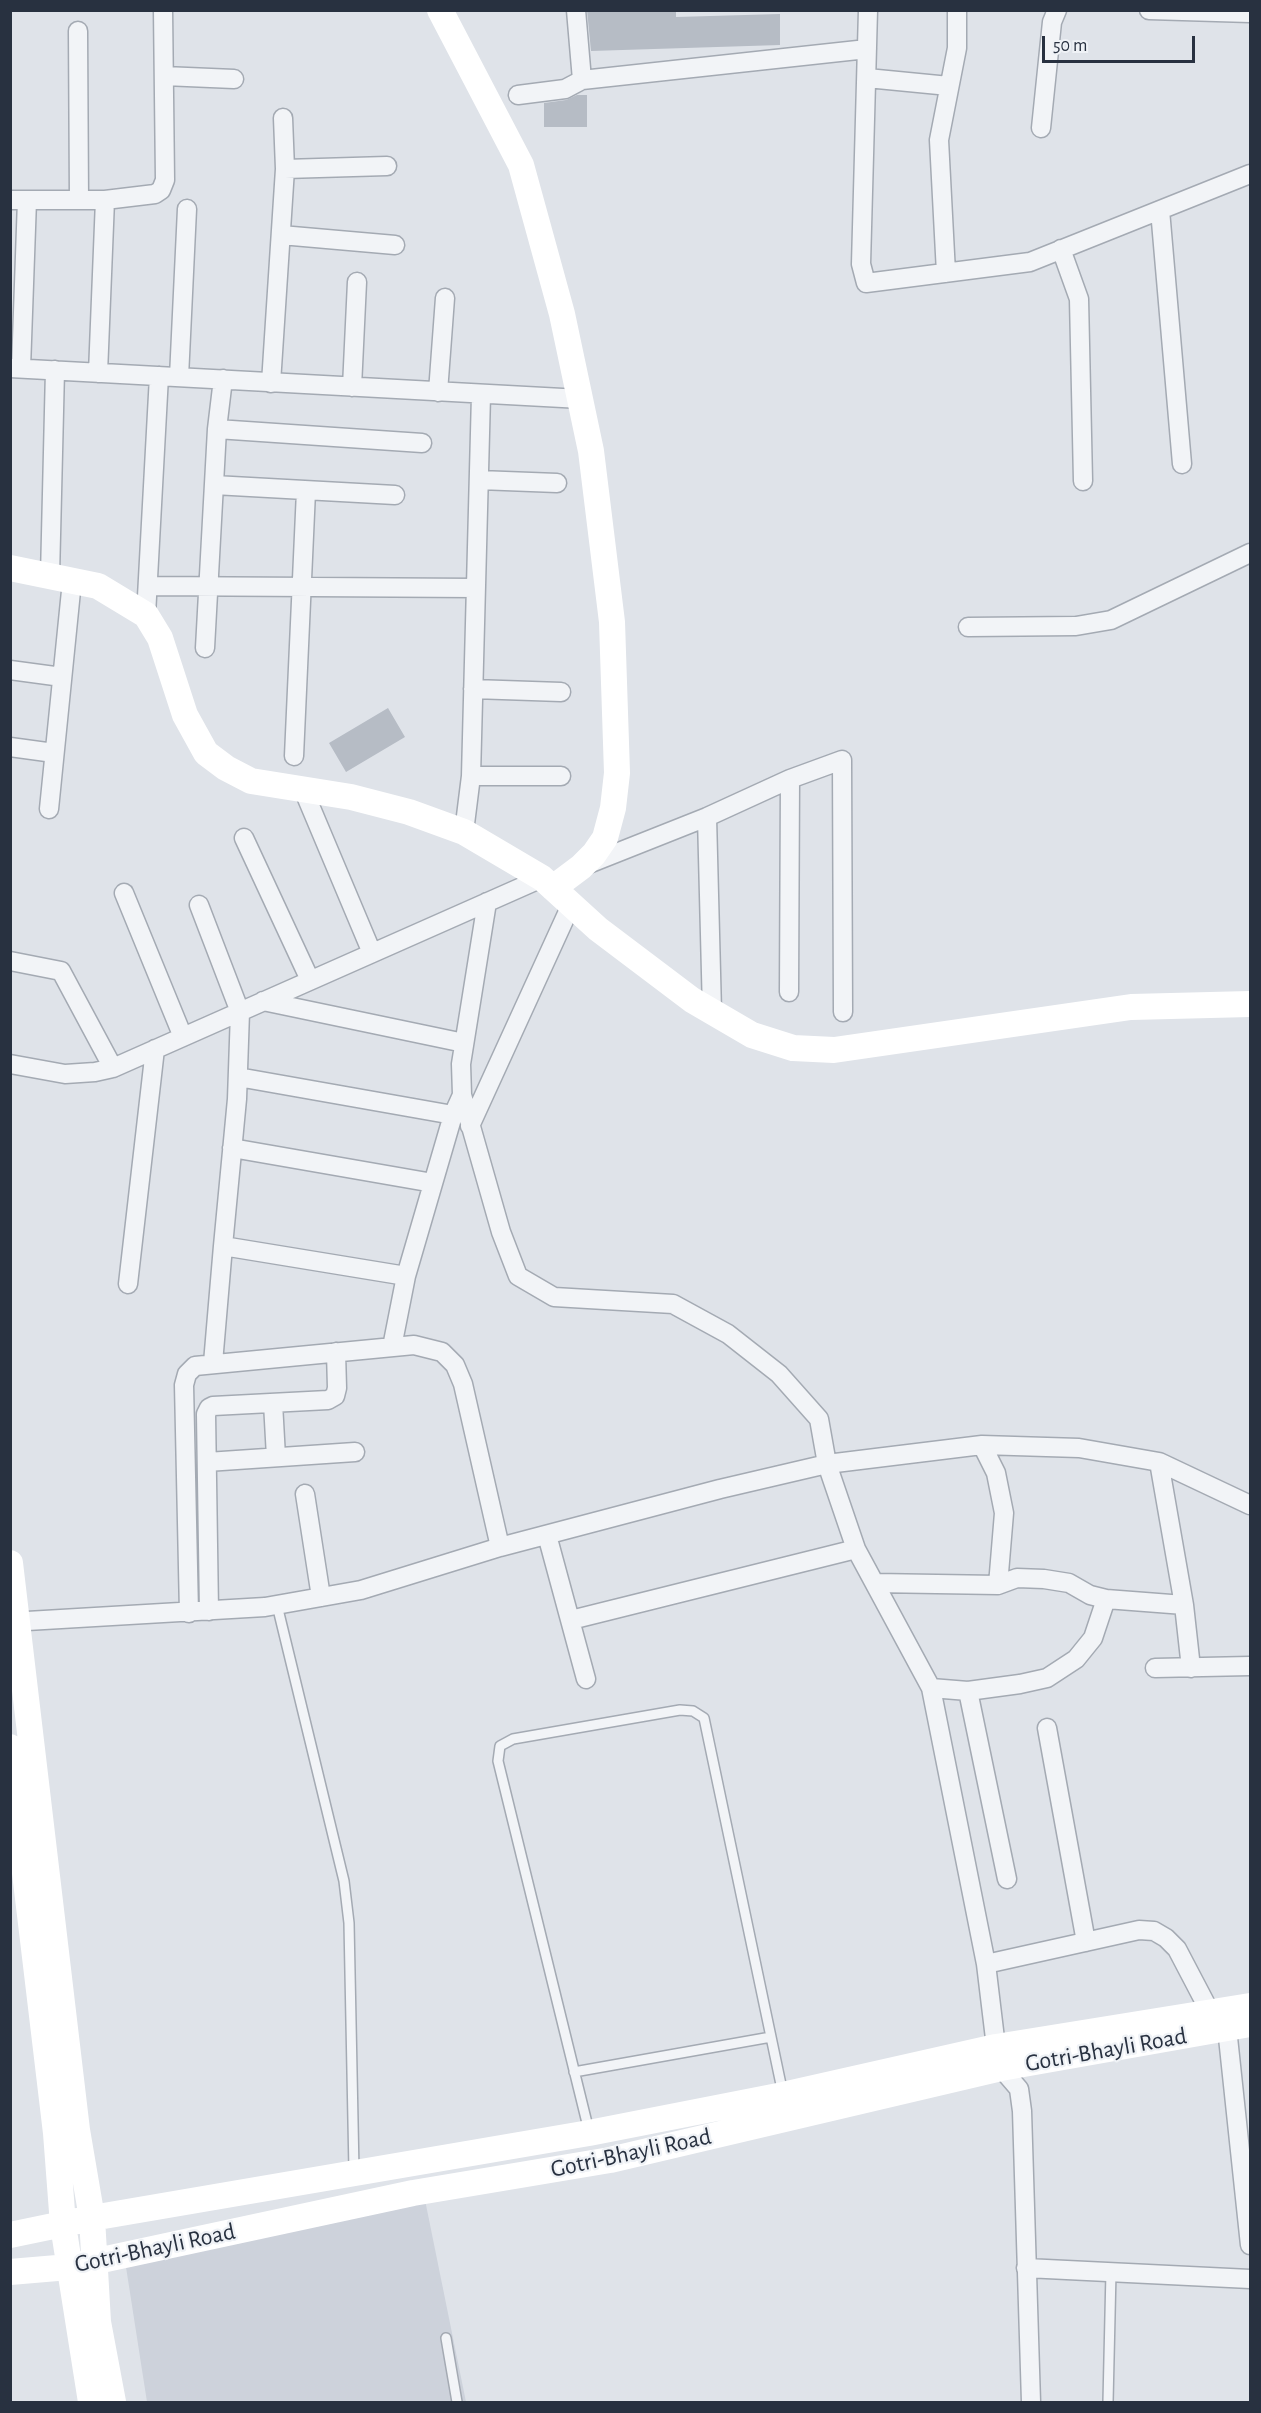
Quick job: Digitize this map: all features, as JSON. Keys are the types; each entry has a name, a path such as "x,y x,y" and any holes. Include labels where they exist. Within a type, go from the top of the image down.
{"street":[{"path":"162,10 164,185 155,194 105,200 19,200 16,368 581,399"},
{"path":"440,10 521,165 562,314 591,451 612,622 617,773 614,808 605,838 594,854 555,890 470,1126"},
{"path":"576,10 582,80"},
{"path":"868,10 861,264 866,283 1030,262 1251,174"},
{"path":"946,273 939,140 957,48 957,10"},
{"path":"1041,128 1052,22 1058,10"},
{"path":"1149,10 1251,13"},
{"path":"78,31 79,200"},
{"path":"518,95 565,89 582,80 867,49"},
{"path":"164,76 234,79"},
{"path":"867,78 949,86"},
{"path":"271,383 285,169 283,118"},
{"path":"285,169 387,166"},
{"path":"98,373 105,200"},
{"path":"178,377 187,208"},
{"path":"1160,210 1182,464"},
{"path":"281,235 395,245"},
{"path":"1061,249 1079,299 1083,481"},
{"path":"352,387 357,282"},
{"path":"438,392 445,298"},
{"path":"49,809 62,676 55,370"},
{"path":"146,615 159,376"},
{"path":"205,648 217,429 223,379"},
{"path":"464,832 471,776 481,395"},
{"path":"217,429 422,443"},
{"path":"479,480 557,483"},
{"path":"214,485 395,495"},
{"path":"294,756 306,490"},
{"path":"968,627 1076,626 1111,621 1251,553"},
{"path":"10,568 98,586 146,615 160,639 185,715 206,753 226,768 251,782 351,797 409,812 464,832 555,890 598,929 692,1000 752,1035 793,1048 834,1050 1131,1007 1251,1004"},
{"path":"148,586 476,588"},
{"path":"10,670 62,676"},
{"path":"473,689 561,692"},
{"path":"10,747 54,753"},
{"path":"581,867 707,817 790,779 842,760 843,1012"},
{"path":"471,776 561,776"},
{"path":"789,992 790,779"},
{"path":"303,789 372,952"},
{"path":"707,817 712,1012"},
{"path":"244,838 310,980"},
{"path":"10,1065 65,1074 113,1068 487,902 555,890"},
{"path":"124,893 183,1037"},
{"path":"487,902 461,1064 462,1095 501,1232 518,1276 554,1298 673,1304 728,1334 779,1374 819,1419 826,1464 856,1549 931,1688 986,1964 999,2058 1019,2089 1022,2110 1030,2403"},
{"path":"199,905 240,1012 232,1148 213,1363"},
{"path":"10,961 61,971 113,1068"},
{"path":"263,1001 464,1043"},
{"path":"128,1284 155,1049"},
{"path":"237,1077 453,1114"},
{"path":"392,1347 406,1276 453,1114 462,1095"},
{"path":"232,1148 433,1183"},
{"path":"223,1246 406,1276"},
{"path":"189,1612 184,1385 187,1374 195,1366 414,1345 442,1352 455,1365 463,1384 500,1547"},
{"path":"209,1611 206,1414 213,1406 328,1400 335,1396 337,1388 336,1352"},
{"path":"273,1403 276,1457"},
{"path":"982,1446 996,1473 1004,1513 998,1585"},
{"path":"14,1622 277,1605 361,1590 500,1547 720,1489 826,1464 982,1446 1079,1448 1159,1462 1251,1505"},
{"path":"207,1462 355,1452"},
{"path":"1159,1462 1184,1605 1191,1668"},
{"path":"305,1494 321,1597"},
{"path":"547,1535 586,1679"},
{"path":"571,1620 856,1549"},
{"path":"10,1563 14,1622 76,2130 92,2218 81,2264 91,2403"},
{"path":"875,1583 998,1585 1017,1578 1044,1579 1069,1583 1090,1595 1106,1599 1184,1605"},
{"path":"931,1688 968,1691 1047,1678 1076,1659 1093,1638 1106,1599"},
{"path":"1155,1668 1251,1666"},
{"path":"968,1691 1007,1880"},
{"path":"1047,1728 1086,1942"},
{"path":"10,1747 56,2133 63,2225 81,2264 98,2322 113,2403"},
{"path":"986,1964 1139,1930 1154,1931 1166,1938 1177,1949 1229,2022 1251,2245"},
{"name":"Gotri-Bhayli Road","path":"10,2235 92,2218 589,2133 783,2095 1229,2022 1251,2006"},
{"name":"Gotri-Bhayli Road","path":"10,2272 81,2264 413,2193 610,2160 999,2058"},
{"path":"1026,2268 1251,2279"}],"lane":[{"path":"277,1605 344,1881 349,1923 354,2173"},
{"path":"589,2133 498,1761 500,1746 513,1739 680,1710 693,1711 704,1718 783,2095"},
{"path":"574,2072 771,2037"},
{"path":"1107,2403 1111,2272"},
{"path":"446,2338 457,2403"}],"shaded area":[{"path":"424,2195 466,2402 147,2402 126,2267"}],"building":[{"path":"587,10 676,10 676,17 780,14 780,45 591,51"},
{"path":"577,95 587,95 587,127 544,127 544,103 566,100"},
{"path":"388,708 405,737 346,772 329,743"}]}
